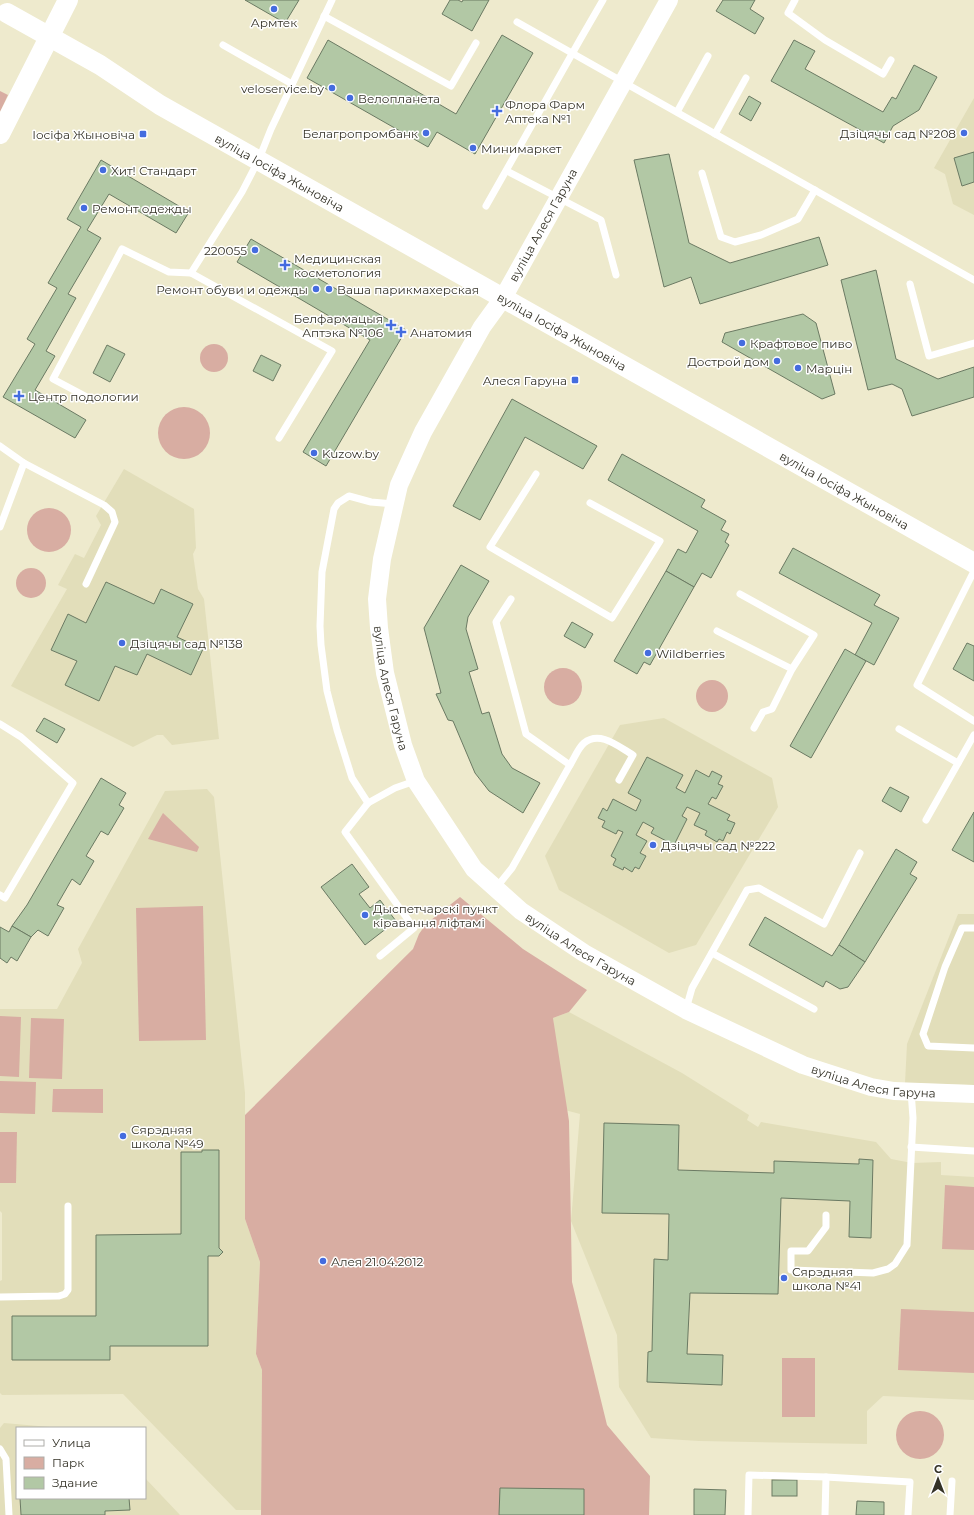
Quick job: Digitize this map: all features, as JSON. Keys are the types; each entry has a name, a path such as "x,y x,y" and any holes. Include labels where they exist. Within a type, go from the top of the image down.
{"main road":[{"path":"0,134 68,0"},
{"name":"вуліца Іосіфа Жыновіча","path":"5,12 100,65 160,105 259,159 974,563"}],"street":[{"name":"вуліца Алеся Гаруна","path":"669,0 503,298 482,327 423,432 399,485 382,559 378,593 379,628 385,673 403,746 416,781 474,868 521,911 584,953 686,1010 803,1065 871,1087 894,1091 974,1094"}],"lane":[{"path":"190,273 242,192 259,159 271,129 332,0"},
{"path":"486,206 603,0"},
{"path":"795,0 788,13 825,40 883,74 891,60"},
{"path":"324,16 451,86 476,43"},
{"path":"517,22 974,280"},
{"path":"223,45 292,84"},
{"path":"677,112 708,56"},
{"path":"716,134 746,78"},
{"path":"507,171 601,220 616,275"},
{"path":"702,172 721,237 735,242 761,235 798,219 815,190"},
{"path":"85,396 53,379 122,249 169,272 190,273 332,351 280,438"},
{"path":"910,284 929,356 974,343"},
{"path":"0,446 24,462 104,505 112,512 115,522 86,584"},
{"path":"0,527 24,462"},
{"path":"536,474 490,547 612,618 660,540 590,503"},
{"path":"368,803 352,778 327,691 320,626 322,572 332,516 338,503 349,496 371,502 394,504"},
{"path":"974,571 917,685 974,721"},
{"path":"740,594 814,635 792,669 772,709 763,712 754,728"},
{"path":"511,599 496,622 526,734 570,765"},
{"path":"717,631 792,669"},
{"path":"0,724 21,737 73,782 5,898 0,895"},
{"path":"898,728 958,763"},
{"path":"926,820 974,735"},
{"path":"496,888 512,868 583,744 593,738 603,739 633,755 619,780"},
{"path":"380,956 414,928 345,832 368,803 395,788 416,781"},
{"path":"686,1010 692,988 747,890 759,888 824,924 860,853"},
{"path":"974,928 962,928 945,967 923,1034 928,1046 974,1048"},
{"path":"712,953 814,1009"},
{"path":"826,1216 826,1227 808,1251 791,1251 791,1270 873,1273 888,1269 895,1264 907,1244 912,1163 911,1147 913,1118 911,1091"},
{"path":"911,1147 974,1151"},
{"path":"0,1297 59,1296 65,1294 68,1290 68,1206"},
{"path":"0,1449 6,1459 9,1515"},
{"path":"748,1515 749,1475 826,1477 910,1482 908,1515"},
{"path":"825,1515 826,1477"},
{"path":"950,1515 952,1481"}],"shaded area":[{"name":"Дзіцячы сад №208","path":"974,98 974,215 953,204 945,174 934,168"},
{"name":"Дзіцячы сад №138","path":"124,469 194,509 196,548 193,554 198,589 204,599 219,739 172,745 163,735 157,735 133,747 11,686 67,589 58,585 75,554 84,558 101,525 96,516"},
{"name":"Дзіцячы сад №222","path":"664,718 772,778 778,807 696,945 669,953 559,890 545,856 620,725"},
{"name":"Сярэдняя школа №49","path":"207,789 214,797 245,1093 245,1219 260,1262 256,1354 262,1370 261,1510 236,1510 123,1394 2,1395 0,1393 0,1281 2,1280 2,1213 0,1211 0,1009 57,1009 82,963 78,949 165,791"},
{"path":"958,914 974,914 974,1085 905,1083 907,1044"},
{"name":"Сярэдняя школа №41","path":"569,1012 682,1073 749,1115 747,1120 758,1127 761,1122 876,1142 891,1159 912,1163 941,1162 941,1175 974,1177 974,1400 883,1396 867,1411 867,1444 699,1441 651,1438 619,1387 617,1335 571,1221 580,1114 561,1109 553,1018"},
{"path":"4,1423 50,1427 16,1427 16,1499 146,1499 146,1479 180,1515 0,1515 0,1428"}],"green space":[{"path":"0,91 8,95 0,112"},
{"path":"214,344 224,348 228,358 224,368 214,372 204,368 200,358 204,348"},
{"path":"179,407 189,407 199,411 206,418 210,428 210,438 206,448 199,455 189,459 179,459 169,455 162,448 158,438 158,428 162,418 169,411"},
{"path":"49,508 61,512 67,518 71,530 67,542 61,548 49,552 37,548 31,542 27,530 31,518 37,512"},
{"path":"31,568 42,572 46,583 42,594 31,598 20,594 16,583 20,572"},
{"path":"563,668 573,671 579,677 582,687 579,697 573,703 563,706 553,703 547,697 544,687 547,677 553,671"},
{"path":"709,680 715,680 725,687 728,696 727,702 721,709 715,712 709,712 699,705 696,699 696,693 703,683"},
{"path":"163,813 199,847 197,852 148,839"},
{"path":"460,897 523,949 587,990 569,1012 553,1018 569,1121 572,1282 607,1425 650,1476 649,1515 261,1515 262,1370 256,1354 260,1262 245,1219 245,1115 413,949 419,934 426,924"},
{"path":"203,906 206,1040 139,1041 136,908"},
{"path":"0,1016 21,1017 19,1077 0,1076"},
{"path":"31,1018 64,1019 62,1079 29,1078"},
{"path":"0,1081 36,1082 35,1114 0,1113"},
{"path":"53,1089 103,1089 103,1113 52,1112"},
{"path":"0,1132 17,1132 16,1183 0,1183"},
{"path":"945,1185 974,1187 974,1250 942,1249"},
{"path":"901,1309 974,1312 974,1373 898,1370"},
{"path":"782,1358 815,1358 815,1417 782,1417"},
{"path":"915,1411 925,1411 937,1418 944,1430 944,1440 937,1452 925,1459 915,1459 907,1455 900,1448 896,1440 896,1430 900,1422 907,1415"}],"building":[{"path":"245,0 299,0 285,23"},
{"path":"450,0 458,0 462,2 463,0 489,0 472,31 442,14"},
{"path":"723,0 755,0 750,9 764,18 755,34 716,11"},
{"path":"502,35 533,53 475,154 437,132 428,147 307,78 328,40 456,114"},
{"path":"794,40 815,51 805,69 883,112 892,97 896,99 914,65 937,77 919,110 893,126 884,143 771,81"},
{"path":"749,96 761,103 751,121 739,114"},
{"path":"974,152 974,182 962,186 954,158"},
{"path":"669,154 689,243 730,263 819,237 828,265 700,304 691,277 664,287 634,160"},
{"path":"101,160 189,212 176,233 109,194 87,230 101,238 68,294 76,298 46,351 55,356 35,390 86,420 75,438 3,397 35,344 27,339 57,288 48,283 81,227 67,219"},
{"path":"251,239 406,330 326,466 303,452 370,340 237,262"},
{"path":"876,270 896,359 938,379 974,367 974,397 912,416 902,389 892,384 868,390 841,280"},
{"name":"Марцін","path":"803,314 816,323 835,394 822,399 722,342 725,333"},
{"path":"107,345 125,354 110,382 93,373"},
{"path":"261,355 281,365 273,381 253,371"},
{"path":"512,399 597,446 583,469 525,437 480,520 453,506"},
{"path":"622,454 705,500 701,507 726,521 721,530 729,534 725,542 729,545 711,578 702,573 694,587 666,571 678,549 686,553 698,531 608,480"},
{"path":"793,548 880,595 874,605 899,618 874,665 855,655 872,623 779,573"},
{"path":"461,565 489,581 468,617 466,629 478,669 469,672 482,714 489,712 502,754 512,768 540,783 523,813 489,791 475,773 453,721 448,720 436,694 441,693 424,628"},
{"path":"666,571 694,587 650,665 644,662 637,674 614,661"},
{"path":"106,582 154,604 161,589 193,604 177,637 203,649 191,675 147,654 137,675 115,666 99,701 65,685 77,661 51,650 68,614 86,623"},
{"path":"572,622 593,634 585,648 564,636"},
{"path":"967,643 974,646 974,681 953,669"},
{"path":"845,649 866,661 811,758 790,746"},
{"path":"44,718 65,729 57,743 36,731"},
{"name":"Дзіцячы сад №222","path":"647,757 683,775 676,788 685,793 696,770 709,777 712,771 722,776 718,784 723,786 716,799 712,797 708,804 730,815 727,820 735,823 730,834 727,832 723,841 719,839 717,842 705,835 707,831 694,825 700,813 687,807 682,816 687,819 674,845 651,833 654,828 643,822 636,835 647,841 640,853 646,856 639,869 635,867 632,872 624,867 623,870 613,865 616,859 611,856 623,832 618,830 616,834 602,827 605,821 598,818 603,808 607,811 613,799 636,811 641,800 628,793"},
{"path":"101,778 126,793 119,805 124,808 108,835 101,831 86,856 94,861 80,885 72,879 57,905 64,908 48,936 38,930 31,937 12,926 27,905"},
{"path":"890,787 909,797 901,812 882,801"},
{"path":"974,812 974,862 952,850"},
{"path":"896,849 917,862 910,874 917,878 865,962 839,945"},
{"path":"352,864 369,887 359,894 370,908 380,900 396,921 365,945 321,887"},
{"path":"765,917 832,956 839,945 865,962 848,987 840,989 826,981 823,987 749,945"},
{"path":"12,926 31,937 17,961 11,957 7,963 0,958 0,927 9,932"},
{"path":"604,1123 679,1125 678,1170 774,1173 774,1161 859,1164 859,1159 873,1160 871,1238 849,1237 850,1201 781,1198 778,1294 690,1293 687,1354 723,1355 722,1385 647,1382 648,1352 652,1351 654,1259 668,1260 669,1214 602,1213"},
{"path":"202,1150 219,1150 219,1248 223,1252 219,1256 208,1256 208,1346 110,1346 110,1360 12,1360 12,1316 96,1316 96,1235 181,1234 181,1152 202,1152"},
{"path":"772,1480 797,1480 797,1496 772,1496"},
{"path":"500,1488 584,1489 584,1515 499,1515"},
{"path":"694,1489 726,1490 725,1515 694,1515"},
{"path":"20,1499 129,1499 130,1510 105,1511 105,1515 21,1515"},
{"path":"857,1501 884,1502 884,1515 856,1515"}],"place":[{"name":"Армтек","path":"274,9"},
{"name":"veloservice.by","path":"332,88"},
{"name":"Велопланета","path":"350,98"},
{"name":"Флора Фарм Аптека №1","path":"497,111"},
{"name":"Белагропромбанк","path":"426,133"},
{"name":"Дзіцячы сад №208","path":"964,133"},
{"name":"Іосіфа Жыновіча","path":"143,134"},
{"name":"Минимаркет","path":"473,148"},
{"name":"Хит! Стандарт","path":"103,170"},
{"name":"Ремонт одежды","path":"84,208"},
{"name":"220055","path":"255,250"},
{"name":"Медицинская косметология","path":"285,265"},
{"name":"Ремонт обуви и одежды","path":"316,289"},
{"name":"Ваша парикмахерская","path":"329,289"},
{"name":"Белфармацыя Аптэка №106","path":"391,325"},
{"name":"Анатомия","path":"401,332"},
{"name":"Крафтовое пиво","path":"742,343"},
{"name":"Дострой дом","path":"777,361"},
{"name":"Марцін","path":"798,368"},
{"name":"Алеся Гаруна","path":"575,380"},
{"name":"Центр подологии","path":"19,396"},
{"name":"Kuzow.by","path":"314,453"},
{"name":"Дзіцячы сад №138","path":"122,643"},
{"name":"Wildberries","path":"648,653"},
{"name":"Дзіцячы сад №222","path":"653,845"},
{"name":"Дыспетчарскі пункт кіравання ліфтамі","path":"365,915"},
{"name":"Сярэдняя школа №49","path":"123,1136"},
{"name":"Алея 21.04.2012","path":"323,1261"},
{"name":"Сярэдняя школа №41","path":"784,1278"}]}
